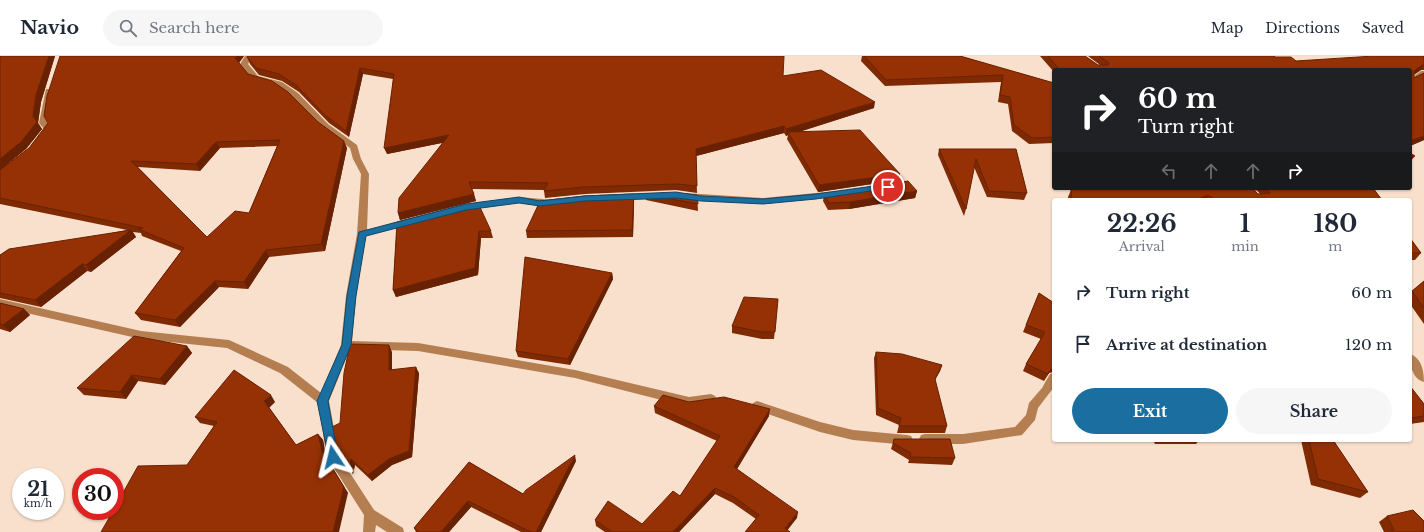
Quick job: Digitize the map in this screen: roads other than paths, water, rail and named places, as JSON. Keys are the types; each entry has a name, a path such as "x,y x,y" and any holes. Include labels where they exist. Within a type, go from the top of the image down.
{"street":[{"path":"249,56 244,64 255,78 279,84 295,95 325,126 354,147 357,159 365,174 362,234 351,296 346,345 322,401 333,457 370,514 398,532"},
{"path":"1412,81 1424,73"},
{"path":"35,146 48,129 43,123 46,102 52,82"},
{"path":"615,197 672,195 763,201 847,193"},
{"path":"461,208 519,200 540,204 562,201"},
{"path":"362,234 423,218"},
{"path":"0,303 141,334 229,344 284,370 322,401"},
{"path":"346,345 418,347 575,374 689,402 725,398"},
{"path":"1412,361 1424,378"},
{"path":"746,403 776,411 820,427 853,435 905,440 963,439 1018,432 1031,417 1033,406 1046,391 1052,380"},
{"path":"369,532 370,514"}]}
